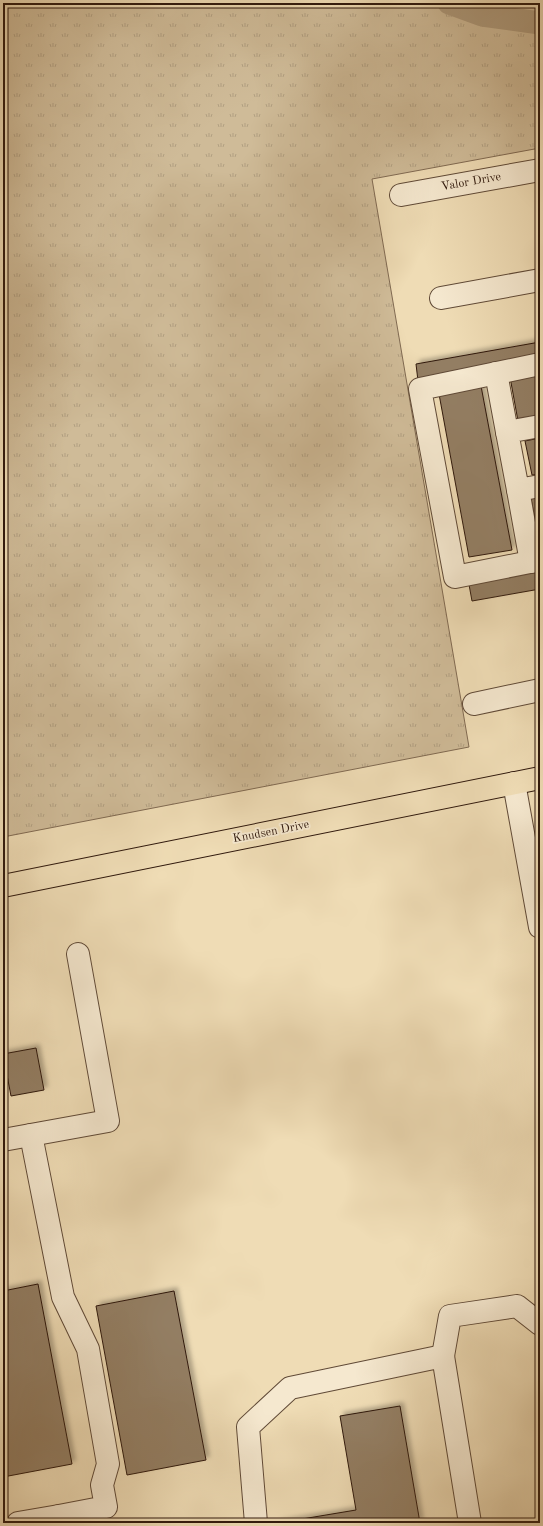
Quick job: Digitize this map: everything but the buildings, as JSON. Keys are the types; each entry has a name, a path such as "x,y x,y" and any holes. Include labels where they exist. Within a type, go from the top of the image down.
{"main road":[{"name":"Knudsen Drive","path":"3,886 540,778"}],"street":[{"name":"Valor Drive","path":"401,195 540,170"},
{"path":"441,298 540,280"},
{"path":"496,373 518,490 536,561 455,577 420,389 496,373 540,364"},
{"path":"507,432 540,426"},
{"path":"518,490 540,486"},
{"path":"474,704 540,690"},
{"path":"514,783 540,927"},
{"path":"3,1140 108,1121 78,954"},
{"path":"18,1523 59,1519 106,1506 102,1485 108,1464 88,1348 63,1297 31,1135"},
{"path":"470,1523 443,1356 450,1316 517,1306 540,1324"},
{"path":"256,1523 248,1427 290,1388 443,1356"}],"green space":[{"path":"3,3 540,3 540,148 372,179 469,747 3,837"}],"waterway":[{"path":"449,3 482,15 540,23"}]}
